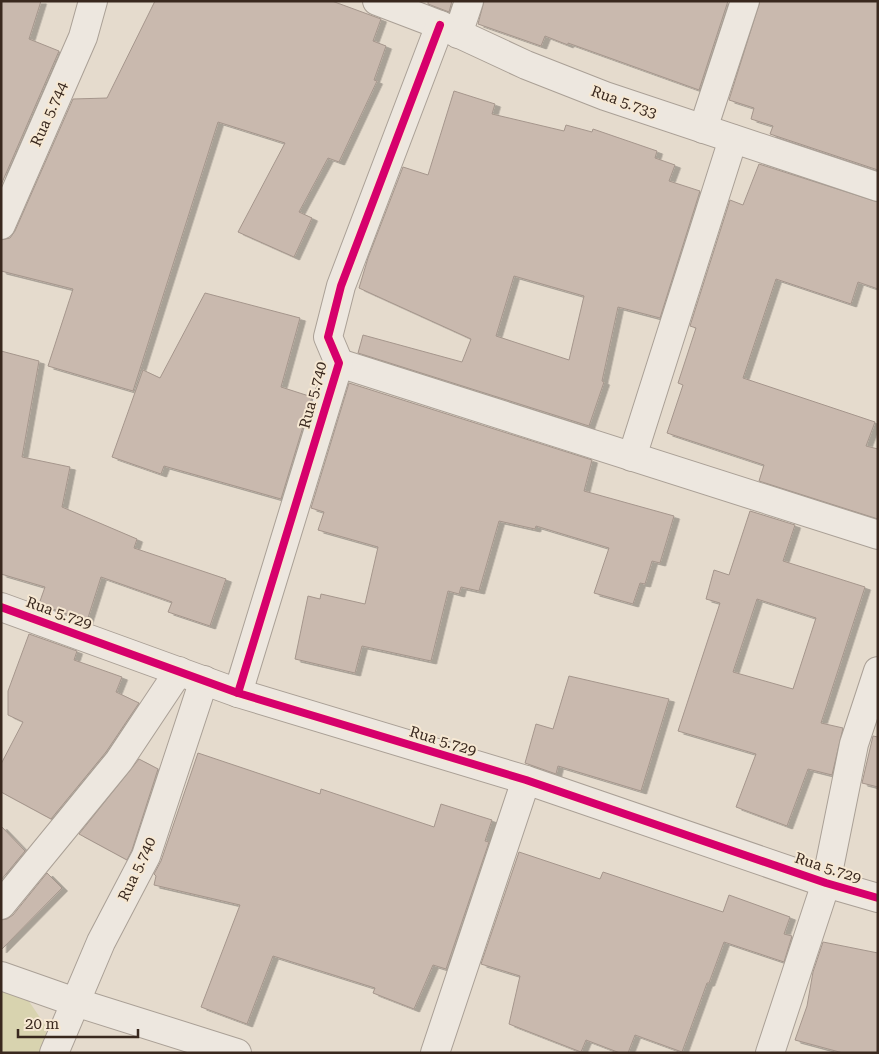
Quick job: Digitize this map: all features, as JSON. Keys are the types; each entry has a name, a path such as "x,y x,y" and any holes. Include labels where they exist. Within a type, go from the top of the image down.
{"street":[{"name":"Rua 5.744","path":"1,224 83,37 93,1"},
{"name":"Rua 5.733","path":"377,1 449,29 526,65 605,96 878,187"},
{"name":"Rua 5.740","path":"238,693 339,363 328,337 341,286 449,29 469,1"},
{"path":"703,129 746,1"},
{"path":"632,458 733,139"},
{"path":"339,363 878,535"},
{"name":"Rua 5.729","path":"1,607 238,693 526,780 826,883 878,898"},
{"path":"1,905 119,761 179,671"},
{"path":"770,1053 826,883 854,744 878,671"},
{"name":"Rua 5.740","path":"54,1053 101,942 146,856 204,680"},
{"path":"435,1053 526,780"},
{"path":"1,976 75,1002 237,1053"}],"shaded area":[{"path":"1,984 26,997 45,1025 47,1037 44,1053 1,1053"}],"building":[{"path":"1,1 41,1 29,39 59,51 1,185"},
{"path":"155,1 332,1 381,19 373,41 386,46 374,80 377,81 339,162 328,158 299,212 312,218 294,257 238,232 285,143 218,122 133,391 48,366 73,289 1,271 1,240 10,238 15,231 73,99 107,98"},
{"path":"428,1 452,1 449,12 428,4"},
{"path":"484,1 728,1 699,90 545,36 541,46 478,24"},
{"path":"760,1 878,1 878,170 770,134 773,126 751,119 754,108 729,100"},
{"path":"454,91 495,104 492,114 564,131 566,125 592,132 593,129 657,151 655,158 675,165 669,181 700,191 660,318 618,307 602,381 604,382 589,426 358,353 363,335 462,362 471,339 359,288 368,258 403,167 428,175","holes":["514,276 584,296 569,360 496,336"]},
{"path":"759,164 878,202 878,289 858,282 851,304 776,279 743,378 875,422 866,446 878,449 878,519 759,481 764,465 667,433 683,385 678,383 696,328 690,326 730,200 743,205"},
{"path":"205,293 300,318 281,387 312,397 281,499 164,466 161,474 112,457 143,370 160,378"},
{"path":"1,351 39,361 22,457 70,467 62,507 137,539 134,548 226,579 210,626 168,612 172,602 101,577 87,621 39,604 45,587 1,574"},
{"path":"349,383 592,460 584,491 674,516 660,563 652,561 645,584 640,583 633,604 594,593 609,548 536,526 535,529 499,521 479,591 461,587 459,594 448,591 431,661 362,646 355,673 295,659 308,596 320,599 321,594 365,604 378,547 318,530 324,512 311,508"},
{"path":"750,511 795,525 783,561 865,587 821,723 843,728 832,775 808,769 787,826 736,807 756,754 678,731 720,603 706,599 714,570 729,575","holes":["757,599 816,618 793,689 733,672"]},
{"path":"29,634 77,651 74,660 122,677 116,692 139,703 106,752 51,819 1,792 1,764 23,722 8,715 8,691"},
{"path":"569,676 669,699 641,791 558,766 556,774 525,763 536,724 553,729"},
{"path":"873,736 878,737 878,787 862,783"},
{"path":"198,753 320,794 321,789 434,827 441,804 492,820 485,841 489,842 446,969 433,965 414,1009 373,993 375,988 273,956 247,1024 201,1007 240,905 154,885 156,876 154,874 161,861"},
{"path":"139,759 158,769 132,850 127,860 79,834"},
{"path":"1,826 25,851 1,880"},
{"path":"519,852 600,879 603,872 723,912 729,895 790,917 784,934 792,936 784,962 724,942 682,1052 635,1035 628,1053 620,1053 586,1040 581,1052 509,1024 520,976 481,964"},
{"path":"47,873 62,888 1,950 1,920 13,915"},
{"path":"823,942 878,953 878,1053 843,1053 795,1040 807,1006 813,972"}],"cycle path":[{"path":"238,693 339,363 328,337 341,286 440,25"},
{"path":"1,607 238,693 526,780 826,883 878,898"}]}
